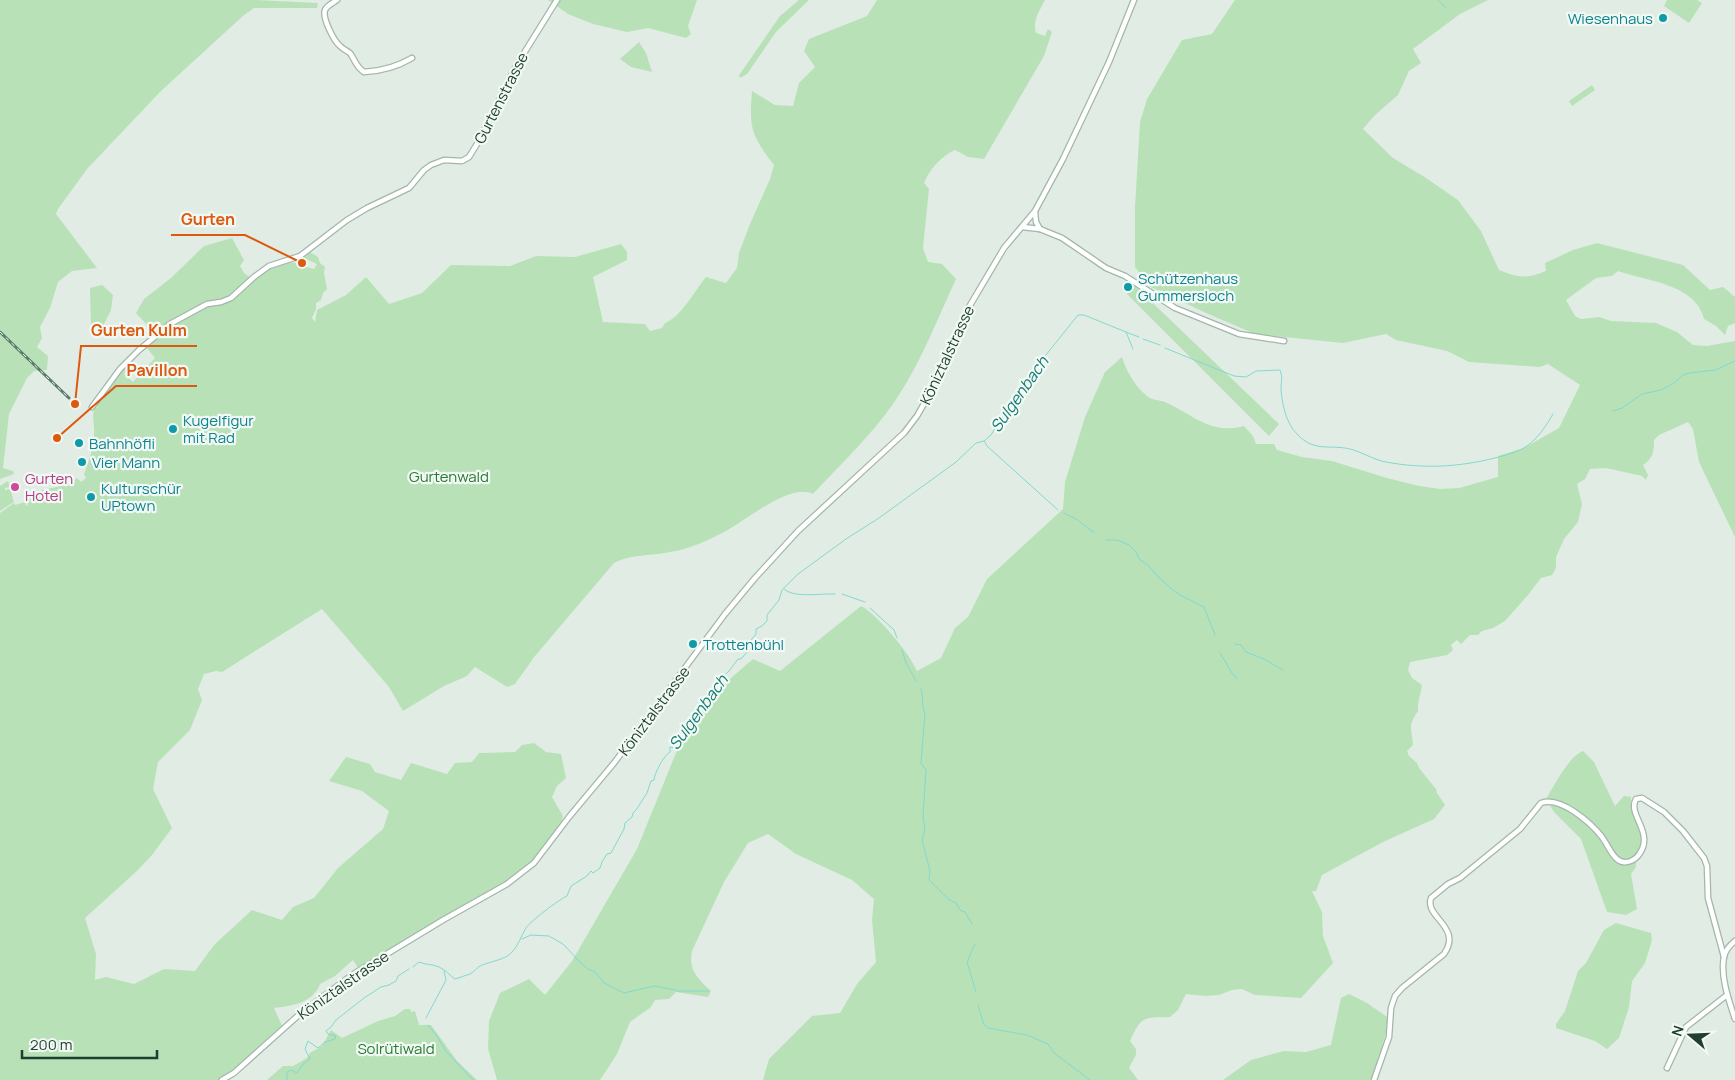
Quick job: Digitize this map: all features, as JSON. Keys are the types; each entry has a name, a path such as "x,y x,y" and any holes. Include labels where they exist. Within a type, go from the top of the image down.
{"street":[{"path":"337,0 326,8 325,18 334,39 339,46 349,53 358,68 364,72 380,70 398,66 412,58"},
{"name":"Gurtenstrasse","path":"92,407 120,369 170,324 207,304 231,298 269,266 300,256 347,220 367,208 406,190 431,164 444,160 462,161 469,157 478,144 516,66 557,0"},
{"name":"Köniztalstrasse","path":"222,1080 234,1073 300,1013 352,975 443,920 508,884 534,863 580,802 614,763 754,578 798,531 886,450 917,416 947,362 969,307 1004,248 1035,211 1087,111 1134,0"},
{"path":"1035,211 1036,222 1040,229"},
{"path":"1022,227 1040,229 1062,238 1100,264 1125,276 1175,308 1239,334 1284,341"},
{"path":"1374,1080 1387,1044 1391,1008 1395,996 1402,988 1444,954 1448,948 1449,934 1430,908 1431,898 1448,884 1460,878 1520,829 1541,803 1550,802 1578,814 1599,833 1617,859 1622,862 1636,858 1644,844 1643,829 1634,809 1636,798 1644,799 1664,812 1683,830 1706,861 1708,898 1724,957 1727,995 1735,1018"},
{"path":"1724,957 1735,941"},
{"path":"1720,943 1730,946"},
{"path":"1667,1068 1686,1027 1727,995"}],"green space":[{"path":"0,0 256,0 318,3 317,8 254,8 244,15 161,91 87,169 58,209 56,214 97,268 72,271 58,282 50,308 40,327 42,338 37,347 48,356 47,370 34,371 27,378 9,414 3,468 13,471 14,474 0,479"},
{"path":"548,0 697,0 688,26 691,34 686,38 648,28 627,32 593,24 568,14"},
{"path":"799,0 809,0 776,32 747,74 740,78 739,75 780,16"},
{"name":"Gurtenwald","path":"877,0 1045,0 1036,20 1035,29 1036,33 1045,36 1048,29 1052,32 1044,56 984,159 968,157 955,150 936,164 924,183 929,189 923,248 928,262 942,264 956,279 915,367 899,395 880,421 813,494 804,492 793,493 781,498 768,504 724,532 691,547 677,551 627,558 614,563 535,656 515,684 507,687 475,667 467,676 444,686 403,711 389,687 322,609 222,672 216,671 204,674 198,689 202,700 190,730 158,762 153,789 172,828 152,855 137,871 85,918 96,954 95,980 106,977 134,984 164,969 195,971 214,945 252,910 282,920 293,907 314,898 338,868 383,829 389,811 362,791 329,781 346,757 370,764 375,772 401,780 411,763 447,774 455,763 472,762 479,753 515,752 522,745 534,743 546,752 561,754 566,778 557,786 552,797 563,816 560,827 542,852 519,876 413,938 380,961 360,971 353,960 335,976 320,984 317,990 307,999 295,1005 274,1008 283,1028 234,1073 229,1080 0,1080 0,513 14,503 15,505 25,502 26,506 28,505 26,500 39,491 69,484 77,478 81,482 86,478 84,474 94,432 94,411 95,408 99,407 95,405 120,371 128,364 130,365 124,374 133,382 155,358 146,347 159,335 190,314 206,306 224,301 258,274 273,266 291,262 314,269 317,264 304,258 298,259 310,252 318,257 320,263 325,267 324,273 327,289 323,293 321,300 316,303 316,309 312,318 315,322 317,310 346,295 366,277 389,304 422,293 451,265 510,266 536,256 575,257 621,244 627,252 627,260 593,277 603,322 645,324 650,331 662,328 665,323 682,309 706,277 726,283 737,268 739,253 774,165 760,146 753,131 751,114 752,91 775,105 793,106 799,83 815,67 804,51 809,39 867,16"},
{"path":"1235,0 1488,0 1460,14 1413,49 1421,63 1409,71 1398,95 1374,116 1363,129 1393,158 1458,200 1481,231 1499,270 1517,276 1533,275 1546,271 1545,263 1573,250 1597,243 1683,265 1710,290 1723,287 1735,297 1735,323 1728,326 1725,335 1716,326 1704,319 1699,307 1681,291 1655,281 1618,271 1612,276 1596,278 1566,300 1575,316 1581,319 1599,317 1611,321 1656,323 1677,332 1693,345 1707,346 1735,341 1735,537 1699,462 1693,429 1688,422 1659,435 1654,440 1652,454 1643,465 1648,475 1646,480 1642,476 1606,468 1590,469 1585,479 1577,484 1582,504 1578,522 1564,539 1556,557 1556,568 1552,575 1541,578 1505,621 1493,628 1482,631 1478,635 1470,635 1461,644 1457,640 1451,645 1453,650 1447,655 1410,662 1408,670 1412,678 1422,685 1418,711 1411,725 1413,745 1407,751 1436,789 1445,805 1434,819 1383,842 1322,875 1316,891 1312,891 1322,912 1323,936 1333,963 1301,998 1255,995 1242,989 1232,990 1219,995 1186,994 1178,1010 1170,1017 1144,1020 1134,1033 1130,1041 1136,1049 1136,1055 1129,1068 1138,1080 763,1080 769,1059 812,1016 840,1013 857,984 876,962 872,920 874,899 852,880 796,854 768,834 748,843 724,882 692,951 691,964 695,974 711,991 708,997 676,992 669,999 655,1000 651,1007 630,1022 617,1054 600,1080 497,1080 488,1049 489,1021 500,993 529,979 545,995 572,961 637,849 693,711 753,659 780,671 861,606 876,617 892,635 908,655 917,671 941,658 955,628 968,617 987,579 1063,509 1065,482 1085,417 1105,372 1122,357 1132,378 1147,396 1165,402 1212,426 1232,428 1244,426 1253,436 1256,444 1274,444 1277,450 1302,457 1332,461 1419,486 1440,489 1459,488 1498,477 1498,456 1524,448 1559,428 1580,385 1548,364 1540,367 1469,362 1447,351 1396,340 1386,334 1343,343 1255,334 1151,287 1135,267 1135,207 1140,122 1147,99 1182,40 1212,34"},
{"path":"1667,0 1697,0 1702,3 1689,23 1664,6"},
{"path":"639,42 646,53 652,72 631,67 620,59"},
{"path":"1592,85 1595,90 1572,106 1569,101"},
{"path":"232,238 244,260 240,266 244,273 251,278 230,296 207,302 159,331 148,326 136,313 144,299 171,278 204,246"},
{"path":"102,285 113,295 111,310 102,328 91,328 90,288"},
{"path":"1135,286 1279,424 1269,436 1127,294"},
{"path":"8,481 10,487 5,488 5,490 10,489 14,502 0,511 0,486"},
{"path":"1583,751 1594,762 1615,806 1624,796 1631,797 1631,808 1642,830 1643,844 1636,854 1636,867 1631,874 1637,909 1626,915 1607,912 1581,839 1554,812 1546,799 1567,765"},
{"path":"1616,923 1651,933 1652,940 1645,963 1632,981 1629,1007 1619,1038 1607,1049 1595,1041 1556,1028 1556,1024 1565,1011 1578,971 1586,963 1604,930"},
{"path":"1349,994 1367,1003 1390,1019 1372,1080 1223,1080 1251,1060 1284,1051 1306,1052 1331,1045 1341,998"},
{"name":"Solrütiwald","path":"405,1009 410,1009 411,1012 415,1011 419,1025 431,1025 457,1061 477,1080 267,1080 283,1066 293,1066 307,1058 310,1053 322,1046 331,1030 342,1038 378,1021 395,1016"}],"waterway":[{"path":"1438,0 1446,8"},
{"name":"Sulgenbach","path":"413,967 419,962 437,966 455,979 470,974 482,965 505,957 515,948 532,921 567,896 571,886 587,876 591,871 593,873 600,868 607,854 611,853 624,829 625,823 632,817 647,793 651,781 654,780 660,765 670,752 670,747 674,748 680,740 680,735 700,709 702,702 709,698 716,683 748,651 745,648 756,634 756,629 767,621 767,615 779,600 782,590 798,574 956,462 976,443 984,441 991,435 1021,386 1078,315 1084,315 1126,332 1133,349"},
{"path":"1126,332 1139,337"},
{"path":"1143,339 1160,345"},
{"path":"1165,348 1234,376 1246,377 1256,371 1280,370 1285,413 1297,434 1310,444 1316,446 1350,449 1386,462 1414,466 1441,466 1503,456 1520,450 1531,443 1542,431 1553,414"},
{"path":"1613,411 1622,408 1642,394 1661,390 1674,383 1683,375 1715,370 1735,361"},
{"path":"984,441 987,446 1058,510"},
{"path":"1064,513 1094,532"},
{"path":"1106,540 1117,540 1129,545 1136,552 1139,559 1149,566 1173,590 1204,607 1215,635"},
{"path":"783,588 793,593 808,595 835,594"},
{"path":"842,594 865,602"},
{"path":"870,608 894,630 897,638"},
{"path":"1235,644 1241,645 1246,652 1264,659 1283,670"},
{"path":"902,650 906,663 916,681"},
{"path":"1220,653 1237,679"},
{"path":"921,689 925,713 921,763 926,770 923,816 925,830 922,840 930,871 929,880 948,899 956,903 960,910 965,912 972,924"},
{"path":"522,939 531,935 549,936 563,944 580,962 595,972 604,983 624,993 654,986 676,990"},
{"path":"975,944 967,962 976,992"},
{"name":"Sulgenbach","path":"287,1080 287,1072 291,1070 297,1073 304,1063 310,1059 305,1049 308,1041 318,1048 325,1042 335,1039 336,1036 328,1034 326,1031 336,1020 364,998 381,987 396,981 398,976 409,969"},
{"path":"426,1018 446,980 444,971"},
{"path":"677,991 709,991"},
{"path":"978,1005 984,1025 988,1028 1027,1035 1048,1044 1054,1053 1090,1080"},
{"path":"428,1025 445,1050 473,1080"}],"railway":[{"path":"0,332 69,398"}],"place":[{"name":"Wiesenhaus","path":"1663,18"},
{"name":"Gurten","path":"302,263"},
{"name":"Schützenhaus Gummersloch","path":"1128,287"},
{"name":"Gurten Kulm","path":"75,404"},
{"name":"Kugelfigur mit Rad","path":"173,429"},
{"name":"Pavillon","path":"57,438"},
{"name":"Bahnhöfli","path":"79,443"},
{"name":"Vier Mann","path":"82,462"},
{"name":"Gurten Hotel","path":"15,487"},
{"name":"Kulturschür UPtown","path":"91,497"},
{"name":"Trottenbühl","path":"693,644"}]}
